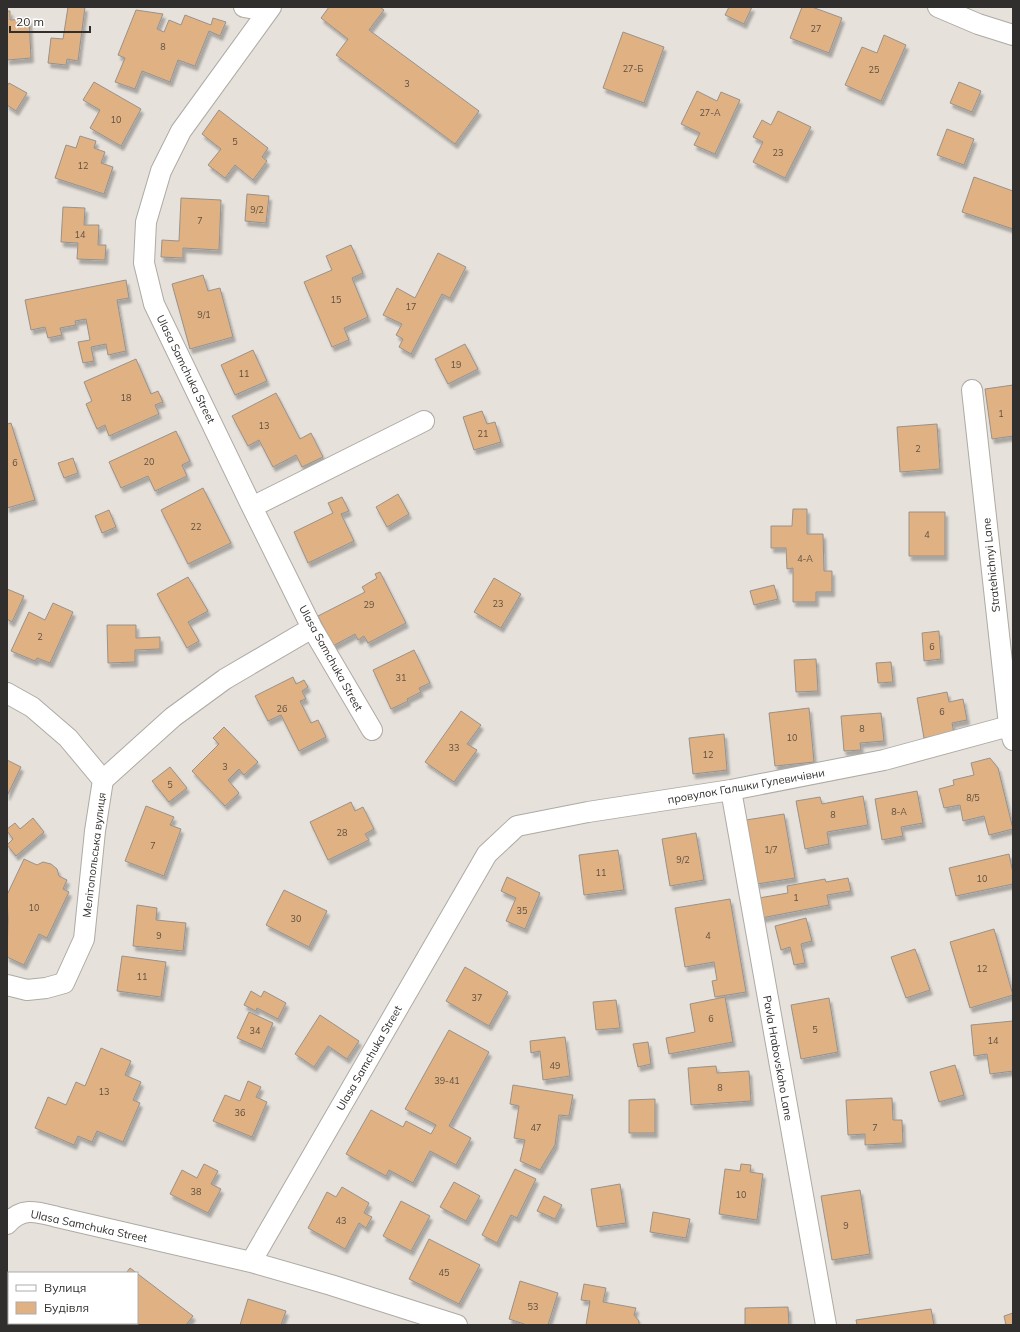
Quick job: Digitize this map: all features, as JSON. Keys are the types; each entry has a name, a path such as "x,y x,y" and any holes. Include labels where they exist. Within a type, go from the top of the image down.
{"street":[{"path":"244,7 269,9"},
{"path":"938,7 978,24 1013,35"},
{"name":"Ulasa Samchuka Street","path":"269,9 181,131 161,171 146,222 144,264 154,304 252,507 312,628 372,730"},
{"name":"Stratehichnyi Lane","path":"972,390 1012,730"},
{"path":"252,507 424,421"},
{"name":"Мелітопольська вулиця","path":"7,985 27,990 46,988 64,983 84,939 95,831 103,780 173,717 225,679 312,628"},
{"path":"7,693 32,707 68,738 103,780"},
{"name":"провулок Галшки Гулевичівни","path":"487,854 517,826 588,812 730,790 884,760 1012,730"},
{"name":"Pavla Hrabovskoho Lane","path":"730,790 826,1325"},
{"name":"Ulasa Samchuka Street","path":"251,1262 487,854"},
{"name":"Ulasa Samchuka Street","path":"14,1218 39,1213 251,1262 331,1285 457,1325"}],"building":[{"path":"68,7 85,7 78,61 67,59 66,65 48,63 51,38 63,39"},
{"path":"329,7 380,7 384,10 369,30 479,111 455,144 336,55 348,39 321,18"},
{"path":"729,7 752,7 744,24 725,15"},
{"path":"802,7 812,7 842,18 829,53 790,38"},
{"path":"136,10 163,14 157,29 164,32 169,20 181,25 185,15 211,25 213,18 226,22 220,36 209,31 195,66 178,60 170,82 142,71 135,89 115,82 125,58 118,55"},
{"path":"7,11 10,11 10,20 29,19 31,58 7,60"},
{"path":"623,32 664,47 644,103 603,88"},
{"path":"884,35 906,45 881,101 845,85 862,47 877,53"},
{"path":"94,82 141,109 121,146 90,128 100,110 83,100"},
{"path":"959,82 981,91 972,112 950,103"},
{"path":"9,83 27,93 16,111 7,105 7,86"},
{"path":"697,91 717,101 721,92 740,100 715,154 694,145 700,133 681,124"},
{"path":"219,110 268,148 262,157 267,161 253,180 235,165 225,178 208,165 221,149 202,134"},
{"path":"778,111 811,127 785,178 753,162 763,142 753,137 762,120 771,125"},
{"path":"947,129 974,139 964,165 937,155"},
{"path":"80,136 96,141 94,148 105,152 101,163 113,167 104,194 55,178 66,145 76,148"},
{"path":"974,177 1013,191 1013,229 962,212"},
{"path":"247,194 269,196 266,223 245,221"},
{"path":"181,198 221,200 219,250 183,248 183,258 161,257 162,240 179,241"},
{"path":"63,207 85,208 84,225 99,225 98,245 106,245 105,260 77,259 78,243 61,242"},
{"path":"351,245 363,273 352,278 368,317 344,328 349,340 332,347 304,282 332,270 326,256"},
{"path":"438,253 466,267 450,298 442,294 411,354 399,347 403,339 396,335 402,324 383,315 397,288 415,298"},
{"path":"203,275 208,291 220,288 233,337 190,349 172,284"},
{"path":"126,280 129,298 117,300 126,351 108,355 106,344 91,347 94,361 83,363 78,342 90,340 86,319 75,321 76,325 60,328 62,335 48,338 45,327 31,330 25,300"},
{"path":"465,344 478,369 448,384 435,359"},
{"path":"253,350 267,381 235,395 221,365"},
{"path":"136,359 151,394 158,391 163,402 155,405 159,414 109,436 105,425 97,429 86,404 92,401 84,382"},
{"path":"1013,385 1013,436 992,439 985,389"},
{"path":"276,393 300,439 311,433 323,457 302,467 296,455 273,467 259,440 248,446 232,416"},
{"path":"482,411 487,424 495,422 501,442 474,450 463,417"},
{"path":"11,423 35,500 7,508 7,424"},
{"path":"937,424 940,469 900,472 897,427"},
{"path":"176,431 190,461 182,465 187,476 155,491 148,476 121,488 109,462"},
{"path":"73,458 78,473 64,478 58,463"},
{"path":"203,488 231,543 188,564 161,510"},
{"path":"398,494 409,514 387,527 376,507"},
{"path":"342,497 349,511 341,514 354,541 308,563 294,532 333,513 328,503"},
{"path":"793,509 807,509 807,534 823,534 824,571 832,571 832,592 816,592 816,602 793,602 793,568 787,569 786,548 771,548 771,526 792,526"},
{"path":"109,510 116,527 102,533 95,516"},
{"path":"909,512 945,512 945,556 909,556"},
{"path":"380,572 406,623 368,643 364,636 358,640 355,634 333,646 318,616 365,592 362,587 377,578 375,574"},
{"path":"188,577 208,611 188,622 199,641 187,648 157,594"},
{"path":"494,578 521,594 501,628 474,612"},
{"path":"774,585 778,599 754,605 750,591"},
{"path":"7,589 24,596 12,622 7,619"},
{"path":"53,603 73,612 50,663 37,658 35,661 11,651 29,612 45,620"},
{"path":"107,625 136,625 136,638 160,637 160,649 135,650 135,662 108,663"},
{"path":"939,631 941,659 924,661 922,633"},
{"path":"414,650 430,683 419,688 421,692 407,699 408,701 391,709 373,670"},
{"path":"816,659 818,691 796,692 794,660"},
{"path":"891,662 893,682 878,683 876,663"},
{"path":"293,677 296,684 304,680 308,687 302,691 306,699 300,701 311,723 318,720 326,737 299,751 281,715 268,721 255,696"},
{"path":"947,692 949,702 963,699 967,720 952,723 954,733 924,738 917,698"},
{"path":"809,708 814,762 775,766 769,713"},
{"path":"461,711 481,725 467,744 477,750 454,782 425,762"},
{"path":"881,713 884,741 860,743 861,750 844,751 841,716"},
{"path":"224,727 258,762 244,775 239,769 228,780 239,793 225,806 192,771 219,744 213,738"},
{"path":"724,734 727,770 693,774 689,738"},
{"path":"990,758 998,768 1013,829 989,835 984,816 963,821 960,805 944,808 939,789 954,785 953,780 974,775 971,763"},
{"path":"7,760 21,767 7,796"},
{"path":"170,767 187,788 169,802 152,781"},
{"path":"917,791 923,823 901,827 903,836 882,840 875,799"},
{"path":"863,796 868,825 827,832 829,844 805,849 796,801 820,797 822,804"},
{"path":"351,802 355,811 363,807 374,829 365,834 369,840 328,860 310,822"},
{"path":"146,806 174,817 170,825 181,829 164,876 125,861"},
{"path":"784,814 795,878 757,884 746,820"},
{"path":"33,818 44,832 16,856 7,845 13,839 7,829 15,823 20,829"},
{"path":"696,833 704,880 670,886 662,839"},
{"path":"618,850 624,890 584,895 579,855"},
{"path":"1009,854 1013,873 1013,884 956,896 949,868"},
{"path":"24,859 37,865 43,862 51,864 57,869 59,876 67,880 63,889 69,892 47,938 39,934 24,965 7,957 7,895"},
{"path":"507,877 540,893 525,929 506,921 516,898 501,891"},
{"path":"848,878 851,891 827,895 829,905 756,919 753,899 788,893 787,886 825,879 826,882"},
{"path":"284,890 327,911 309,947 266,925"},
{"path":"730,899 746,992 715,997 712,981 717,980 714,962 685,967 675,908"},
{"path":"137,905 157,908 156,920 186,923 183,951 133,946"},
{"path":"806,918 812,941 801,944 805,963 794,965 790,947 781,950 775,926"},
{"path":"994,929 1013,995 970,1008 950,942"},
{"path":"915,949 930,990 906,998 891,957"},
{"path":"122,956 166,962 161,997 117,991"},
{"path":"465,967 508,992 489,1026 446,1001"},
{"path":"251,991 261,997 264,991 286,1003 278,1019 257,1008 256,1011 244,1005"},
{"path":"725,997 733,1042 669,1054 666,1038 695,1032 690,1004"},
{"path":"829,998 838,1052 801,1059 791,1005"},
{"path":"616,1000 620,1028 596,1030 593,1002"},
{"path":"249,1012 273,1023 262,1049 237,1038"},
{"path":"320,1015 359,1041 347,1059 328,1046 314,1067 295,1054"},
{"path":"1013,1021 1013,1071 990,1074 987,1054 974,1056 971,1025"},
{"path":"449,1030 489,1052 449,1126 471,1138 456,1165 430,1151 413,1183 389,1170 386,1176 346,1154 371,1110 403,1127 406,1121 431,1134 436,1125 405,1109"},
{"path":"565,1037 570,1076 543,1080 540,1051 531,1053 530,1041"},
{"path":"648,1042 651,1064 638,1067 633,1044"},
{"path":"101,1048 131,1061 125,1075 141,1082 133,1100 140,1103 123,1142 97,1131 92,1142 78,1136 74,1145 35,1128 48,1097 66,1105 76,1082 85,1086"},
{"path":"955,1065 964,1095 939,1102 930,1072"},
{"path":"716,1066 717,1073 749,1071 751,1101 691,1105 688,1068"},
{"path":"248,1081 261,1087 256,1097 267,1102 252,1137 213,1121 225,1095 240,1101"},
{"path":"513,1085 573,1095 569,1116 559,1115 555,1145 540,1170 520,1161 525,1140 514,1138 519,1106 510,1104"},
{"path":"892,1098 893,1120 902,1120 903,1143 865,1145 865,1134 848,1135 846,1100"},
{"path":"655,1099 655,1133 629,1133 629,1100"},
{"path":"204,1164 218,1171 211,1184 221,1189 208,1213 170,1194 182,1170 197,1178"},
{"path":"741,1164 751,1165 750,1172 763,1174 757,1220 719,1214 725,1169 740,1171"},
{"path":"515,1169 536,1179 517,1218 511,1215 497,1243 482,1235"},
{"path":"454,1182 480,1196 466,1221 440,1207"},
{"path":"620,1184 626,1223 597,1227 591,1189"},
{"path":"342,1187 369,1203 364,1213 372,1217 366,1228 359,1223 345,1249 308,1228 327,1192 336,1197"},
{"path":"860,1190 870,1254 832,1260 821,1196"},
{"path":"544,1196 562,1205 555,1219 537,1211"},
{"path":"401,1201 430,1216 411,1251 383,1236"},
{"path":"653,1212 690,1219 686,1238 650,1232"},
{"path":"429,1239 480,1265 459,1304 409,1279"},
{"path":"130,1268 136,1272 127,1272"},
{"path":"138,1274 193,1316 186,1325 116,1325 138,1324"},
{"path":"520,1281 558,1293 548,1325 527,1325 509,1319"},
{"path":"584,1284 606,1288 603,1302 636,1308 634,1315 639,1321 639,1325 586,1325 590,1301 581,1300"},
{"path":"248,1299 286,1311 281,1325 240,1325"},
{"path":"788,1307 789,1325 745,1325 745,1308"},
{"path":"931,1309 934,1325 857,1325 856,1320"},
{"path":"1013,1313 1013,1325 1006,1325 1004,1316"}]}
